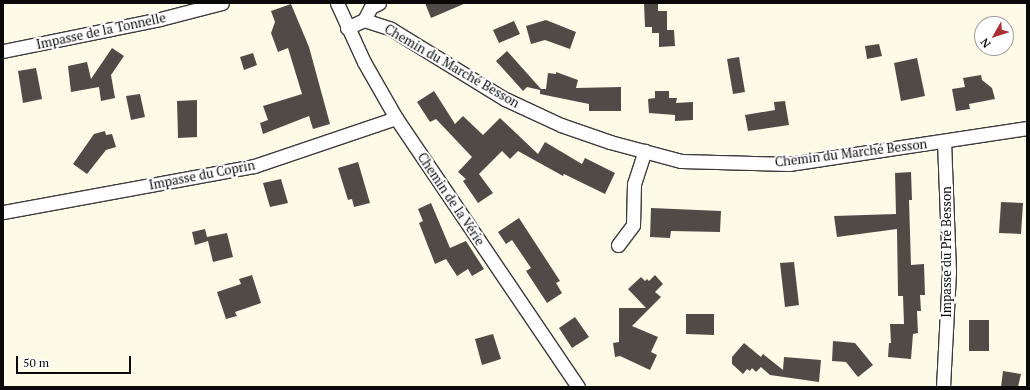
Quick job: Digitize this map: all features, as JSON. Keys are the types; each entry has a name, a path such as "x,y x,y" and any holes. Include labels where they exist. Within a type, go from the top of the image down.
{"street":[{"name":"Impasse de la Tonnelle","path":"3,51 160,19 222,3"},
{"name":"Chemin de la Vérie","path":"337,3 347,28 396,118 578,387"},
{"path":"347,28 364,20 371,7 379,3"},
{"name":"Chemin du Marché Besson","path":"364,20 392,28 505,99 561,124 681,161 789,164 1027,128"},
{"name":"Impasse du Coprin","path":"3,212 254,166 396,118"},
{"name":"Impasse du Pré Besson","path":"943,387 949,271 944,141"},
{"path":"618,245 633,225 634,184 645,151"}],"building":[{"path":"425,3 466,3 431,18"},
{"path":"644,3 658,3 658,11 667,11 667,30 674,30 675,46 659,47 659,33 652,33 652,27 645,27"},
{"path":"291,4 309,47 330,124 313,129 309,116 263,134 260,123 268,120 263,106 302,94 288,48 278,52 271,33 275,22 271,11"},
{"path":"546,20 576,32 570,49 545,40 531,44 526,26"},
{"path":"514,21 520,34 499,43 493,30"},
{"path":"879,44 882,56 867,59 865,46"},
{"path":"112,48 124,56 111,75 115,98 101,101 99,87 71,92 68,66 87,62 91,79"},
{"path":"507,51 541,89 546,89 548,73 556,74 556,72 578,80 576,88 621,87 621,111 589,111 589,104 540,94 540,90 527,87 523,91 496,61"},
{"path":"253,53 257,65 244,70 240,57"},
{"path":"739,57 745,92 733,94 727,59"},
{"path":"917,58 925,96 901,101 894,63"},
{"path":"36,68 42,99 23,103 18,71"},
{"path":"981,75 982,80 992,88 995,99 969,104 970,109 956,111 952,89 965,87 963,78"},
{"path":"434,91 455,124 463,116 483,135 500,118 538,154 545,142 582,164 585,158 615,173 605,194 564,174 563,176 518,151 510,159 502,151 479,174 493,193 478,203 463,181 466,179 458,172 472,157 436,119 430,122 417,102"},
{"path":"655,91 669,91 669,98 677,98 676,103 693,102 693,120 675,121 675,115 649,113 648,99 655,98"},
{"path":"140,94 145,117 131,120 126,96"},
{"path":"197,100 197,137 178,138 177,101"},
{"path":"785,101 789,125 748,131 745,115 775,110 774,102"},
{"path":"105,131 106,135 112,134 116,147 106,150 87,174 73,164 94,134"},
{"path":"358,162 370,203 354,207 352,199 348,200 338,168"},
{"path":"911,172 912,200 909,200 911,265 924,264 925,295 920,295 921,311 917,311 918,333 913,334 911,359 888,357 889,343 891,343 890,324 904,324 903,296 898,296 897,229 837,237 834,216 896,214 895,173"},
{"path":"281,179 288,203 270,207 263,183"},
{"path":"1001,202 1023,203 1021,234 999,233"},
{"path":"431,203 450,248 466,241 484,269 472,276 468,269 457,276 446,259 435,264 419,223 423,221 418,209"},
{"path":"651,208 721,211 720,232 671,231 670,238 650,237"},
{"path":"519,218 560,281 556,283 562,293 547,303 526,271 531,268 512,240 506,244 498,232"},
{"path":"205,229 207,237 227,233 233,257 213,262 208,241 195,245 192,232"},
{"path":"794,262 799,305 785,307 780,263"},
{"path":"252,275 261,303 235,312 237,316 226,319 217,292 241,284 239,279"},
{"path":"655,275 663,284 655,292 661,297 632,326 658,337 651,352 657,355 650,370 620,356 615,357 613,343 619,342 619,308 646,308 628,289 641,277 645,281 647,279 649,281"},
{"path":"686,314 714,314 714,335 686,334"},
{"path":"575,317 589,337 572,348 559,328"},
{"path":"969,320 989,320 989,351 969,351"},
{"path":"493,334 501,359 482,365 475,339"},
{"path":"833,341 855,343 873,365 858,377 846,362 832,361"},
{"path":"744,343 761,357 763,354 783,370 784,357 821,360 819,382 770,375 761,367 756,372 752,368 750,371 747,369 743,374 732,364 732,357"},
{"path":"1003,371 1021,374 1018,387 1001,387"}]}
